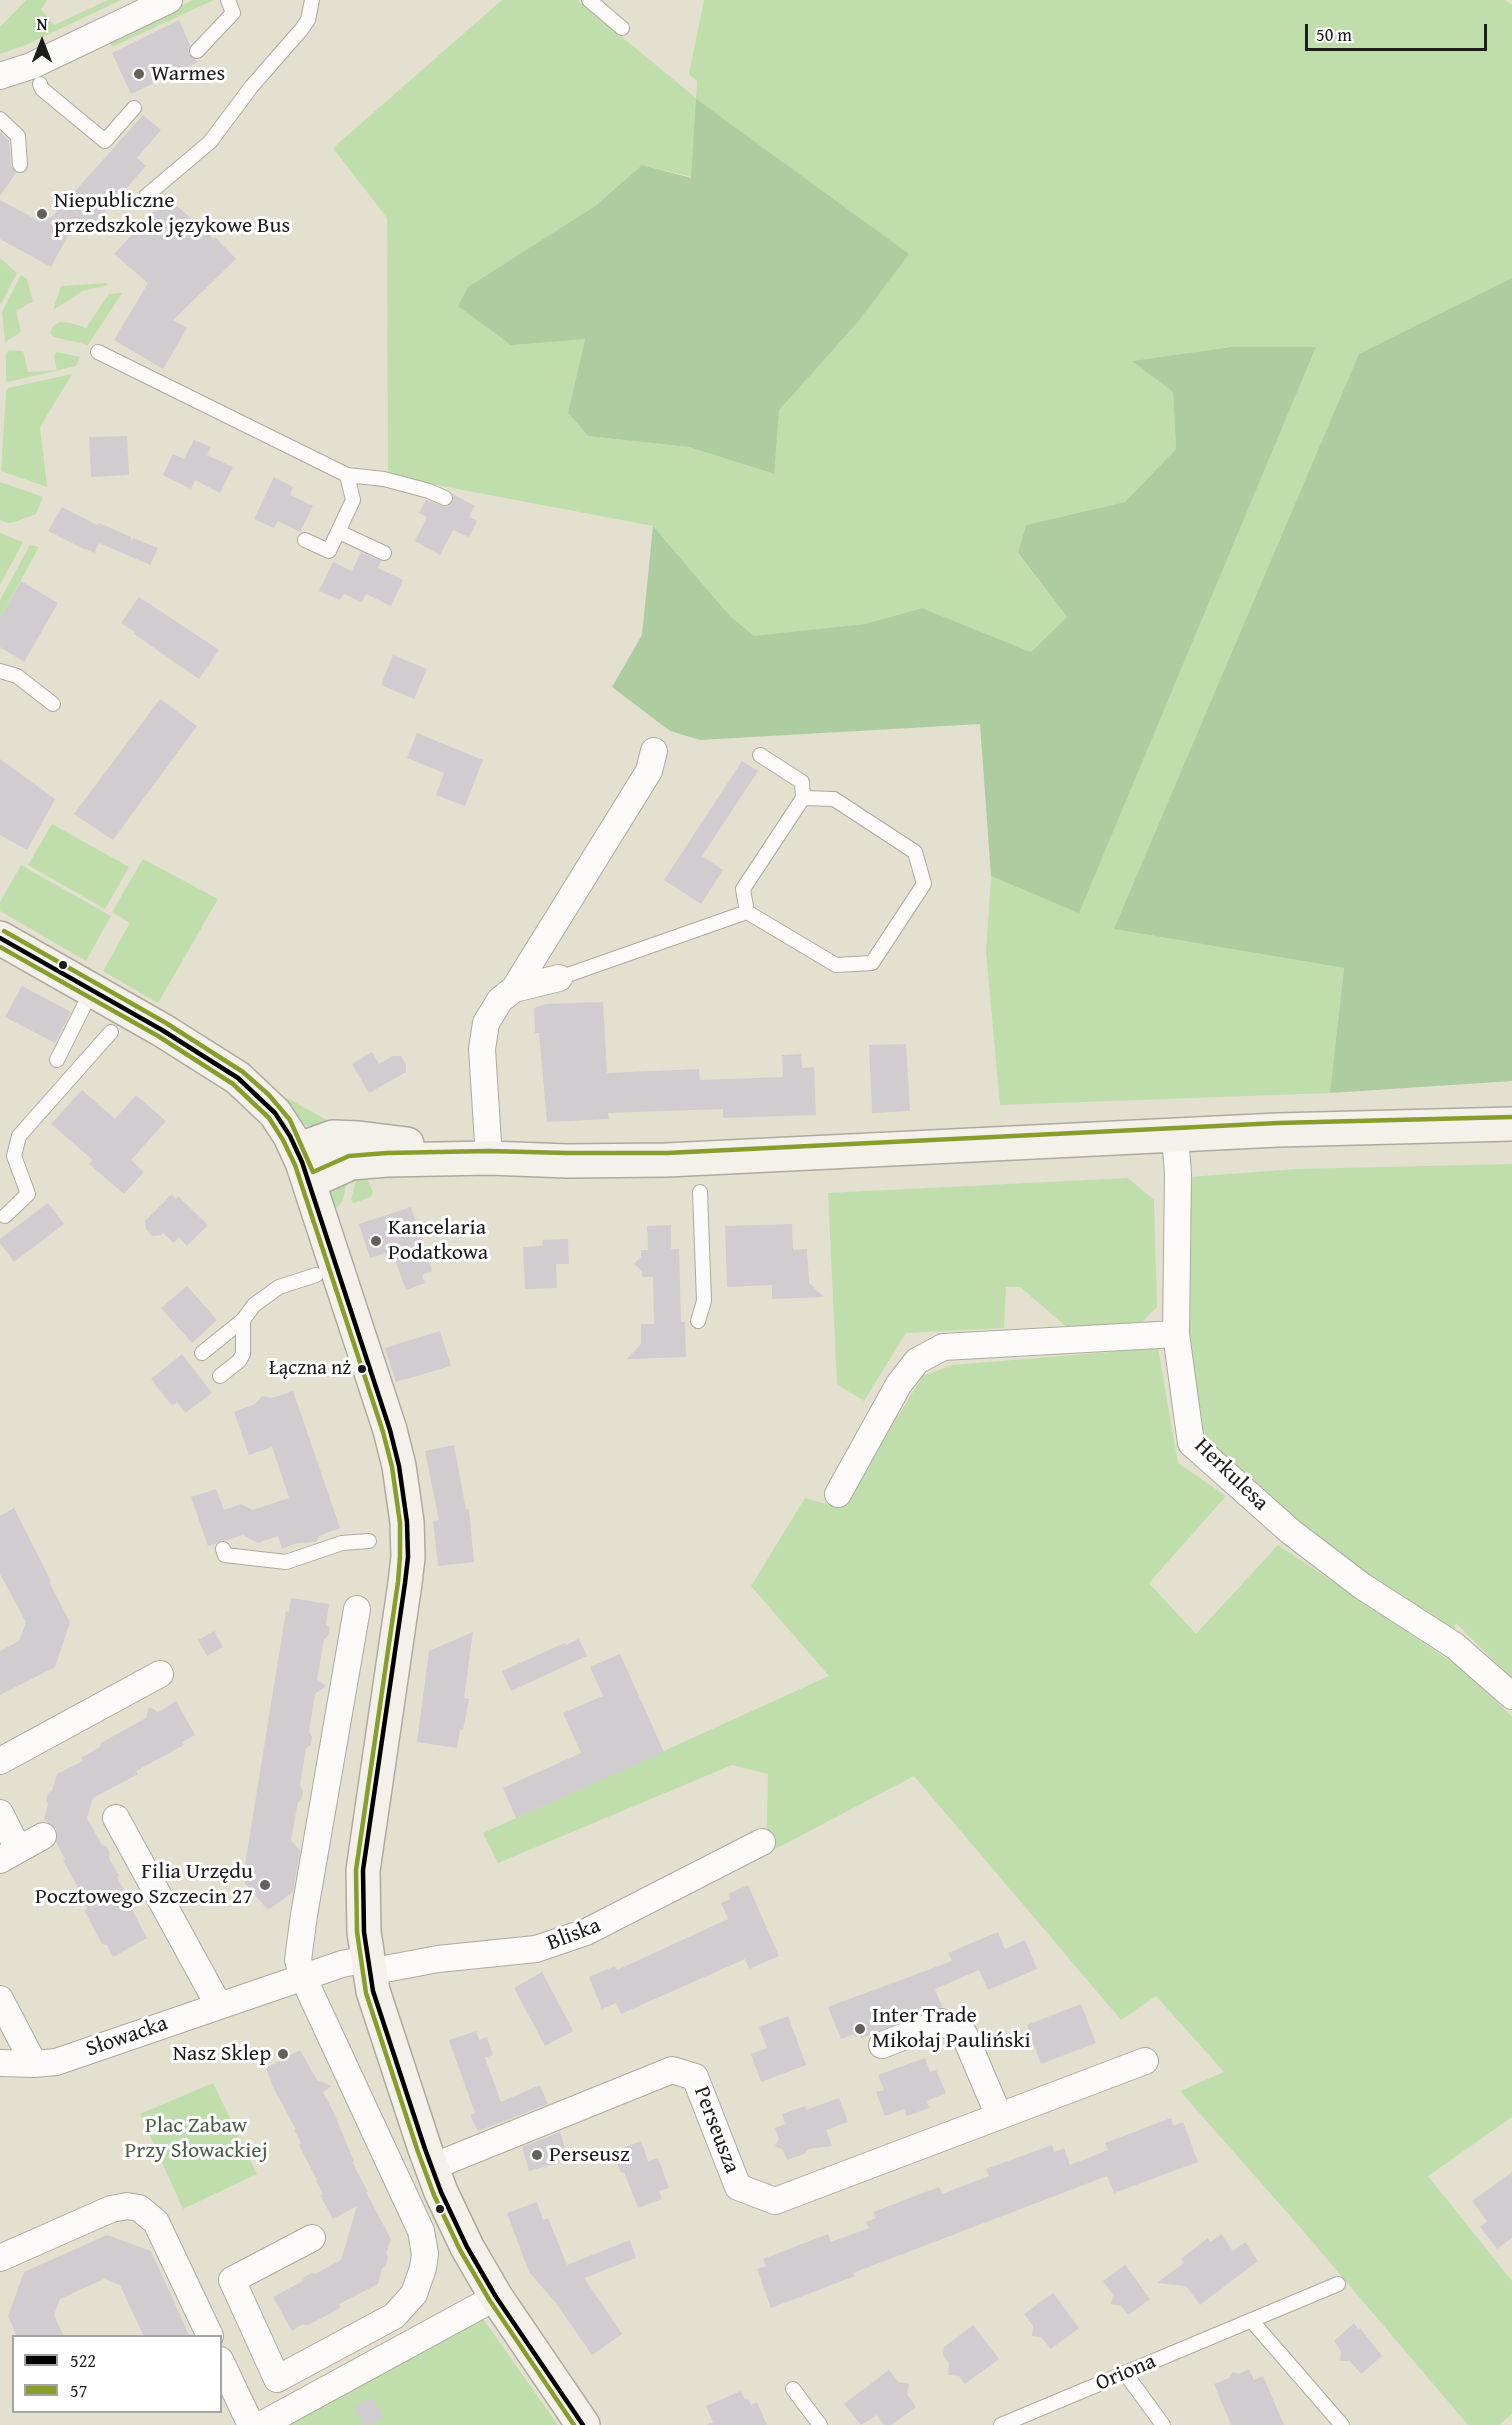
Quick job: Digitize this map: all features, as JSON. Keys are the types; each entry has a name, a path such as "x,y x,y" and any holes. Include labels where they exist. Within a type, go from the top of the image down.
{"street":[{"path":"0,76 41,61 169,0"},
{"path":"489,1158 483,1036 492,1010 514,989 649,771 654,751"},
{"path":"0,938 194,1049 238,1078 275,1113 297,1150 388,1422 399,1466 407,1522 408,1557 405,1583 363,1870 368,1966 385,2031 432,2167 467,2247 496,2297 583,2425"},
{"path":"514,989 559,978"},
{"path":"309,1182 351,1163 363,1161 489,1158 567,1161 667,1160 1175,1135 1512,1125"},
{"name":"Herkulesa","path":"1175,1135 1178,1174 1176,1334 1191,1443 1291,1532 1362,1586 1455,1646 1512,1696"},
{"path":"297,1150 333,1137 353,1137 489,1158"},
{"path":"838,1494 899,1384 917,1361 943,1347 1176,1334"},
{"path":"277,2379 394,2316 414,2294 425,2254 421,2231 303,1977 298,1951 357,1609"},
{"path":"0,1761 160,1674"},
{"path":"0,1813 9,1855 43,1836"},
{"path":"116,1818 219,2006"},
{"name":"Bliska","path":"368,1966 536,1949 585,1932 762,1842"},
{"name":"Słowacka","path":"0,2063 56,2062 342,1964 368,1966"},
{"path":"0,1999 34,2064"},
{"path":"882,2045 942,2022 964,2034 999,2116"},
{"name":"Perseusza","path":"432,2167 672,2070 695,2077 738,2187 775,2201 1145,2061"},
{"path":"0,2258 111,2209 127,2206 139,2208 156,2222 209,2335"},
{"path":"302,2406 277,2379 232,2280 312,2238"},
{"path":"261,2425 470,2318 496,2297"},
{"path":"222,2364 251,2425"}],"lane":[{"path":"197,51 233,13 228,0"},
{"path":"146,196 210,142 252,86 301,30 308,20 312,0"},
{"path":"589,0 622,28"},
{"path":"40,84 42,89 105,141 134,108"},
{"path":"0,119 18,136 20,165"},
{"path":"98,352 347,475 384,479 429,491 445,498"},
{"path":"305,540 330,551 353,500 347,475"},
{"path":"339,532 384,553"},
{"path":"0,671 17,676 53,704"},
{"path":"760,755 802,782 803,798 743,889 747,912 836,965 872,963 924,884 915,852 834,799 803,798"},
{"path":"559,978 747,912"},
{"path":"57,1060 92,990"},
{"path":"5,1216 28,1194 14,1156 19,1136 111,1032"},
{"path":"698,1321 704,1301 700,1192"},
{"path":"202,1353 243,1320 266,1294 279,1287 316,1275"},
{"path":"220,1376 239,1361 243,1354 243,1320"},
{"path":"223,1550 225,1555 286,1562 342,1543 369,1541"},
{"name":"Oriona","path":"1001,2425 1338,2284"},
{"path":"1251,2320 1342,2425"},
{"path":"1125,2373 1163,2425"},
{"path":"793,2389 820,2425"}],"green space":[{"path":"26,0 47,0 41,9 54,25 108,0 121,0 28,44 0,54 0,27"},
{"path":"193,0 214,0 112,47 109,40"},
{"path":"502,0 577,0 696,98 697,81 689,74 704,0 1505,0 1512,5 1512,282 1115,929 1344,968 1330,1093 1000,1105 986,952 991,876 1079,912 1316,347 1231,347 1133,361 1173,392 1176,449 1125,502 1026,525 1018,554 1067,617 1031,652 922,608 865,624 754,637 730,616 653,526 426,483 388,473 387,218 333,148","holes":["642,165 692,177 909,254 858,322 778,410 773,474 689,447 588,436 568,413 585,339 468,287 595,206"]},
{"path":"696,99 909,254 858,322 779,410 774,474 689,447 588,436 568,413 585,339 511,345 458,306 468,287 595,206 642,165 691,178"},
{"path":"0,258 17,273 1,304 0,301"},
{"path":"21,275 27,279 33,302 16,310 21,332 5,342 2,312"},
{"path":"1512,278 1512,1081 1330,1093 1344,968 1114,929 1359,354"},
{"path":"108,283 83,291 53,310 61,286"},
{"path":"122,293 88,345 54,337 50,333 53,326 60,322 86,328 109,294"},
{"path":"1231,347 1316,347 1079,913 991,876 980,724 700,740 670,731 612,687 642,635 653,526 730,616 754,636 865,624 922,608 1031,652 1067,617 1018,553 1026,525 1125,502 1176,449 1173,392 1132,361"},
{"path":"9,350 23,351 28,372 57,370 54,356 56,352 80,357 76,366 8,382 6,381 6,354"},
{"path":"72,374 40,427 47,487 1,471 8,388"},
{"path":"0,482 43,497 36,514 15,522 8,523 0,520"},
{"path":"0,533 23,542 0,585"},
{"path":"30,545 39,547 0,618 0,600"},
{"path":"52,824 129,867 105,909 28,865"},
{"path":"143,859 218,899 158,1003 103,971 130,923 112,912"},
{"path":"21,865 111,916 86,961 0,911 0,902"},
{"path":"280,1096 334,1124 312,1129 301,1122"},
{"path":"1512,1164 1512,1679 1456,1623 1454,1635 1313,1537 1200,1440 1188,1361 1189,1177 1296,1169"},
{"path":"365,1175 373,1192 371,1197 354,1203 351,1200 357,1176"},
{"path":"348,1177 343,1200 338,1207 330,1211 327,1196 332,1182"},
{"path":"1128,1178 1154,1200 1157,1307 1139,1325 1068,1328 1020,1287 1006,1287 1004,1328 906,1333 864,1401 837,1384 828,1193"},
{"path":"1158,1348 1178,1463 1226,1496 1149,1583 1196,1634 1278,1545 1468,1673 1512,1717 1512,2117 1428,2176 1512,2281 1512,2414 1499,2425 1468,2425 1298,2225 1180,2091 1224,2072 1156,1996 1121,2020 914,1776 766,1854 768,1774 732,1765 498,1863 483,1833 829,1676 751,1586 805,1498 836,1507 858,1480 923,1376 952,1365"},
{"name":"Plac Zabaw Przy Słowackiej","path":"213,2083 257,2174 183,2209 140,2114"},
{"path":"483,2319 558,2425 282,2425 326,2401"}],"building":[{"path":"179,20 190,45 189,54 198,62 131,94 112,53"},
{"path":"143,115 161,130 137,158 146,166 89,231 76,220 51,267 0,239 0,200 41,222 45,215 51,218"},
{"path":"0,131 9,140 11,166 16,173 0,196"},
{"path":"167,197 214,239 215,237 236,259 173,320 187,328 163,369 114,340 148,283 114,254"},
{"path":"127,436 129,475 91,477 89,437"},
{"path":"194,440 211,447 207,455 233,467 220,493 195,480 191,489 163,475 173,454 184,459"},
{"path":"274,477 293,487 290,495 313,506 300,532 278,521 274,528 254,519"},
{"path":"453,494 475,506 469,517 477,521 469,537 453,530 440,555 415,541 427,517 419,513 426,500 447,507 453,502"},
{"path":"62,507 97,525 99,523 131,537 131,542 133,538 158,548 150,565 99,543 94,553 48,531"},
{"path":"361,552 381,561 378,568 403,580 391,606 366,594 362,602 344,594 340,600 319,591 333,562 352,571"},
{"path":"21,581 58,603 24,662 0,647 0,618"},
{"path":"139,597 219,650 199,679 121,623"},
{"path":"393,655 427,669 414,699 381,685"},
{"path":"160,699 197,726 113,840 74,814"},
{"path":"417,733 483,760 465,806 436,795 444,773 407,758"},
{"path":"0,759 55,799 27,850 0,835"},
{"path":"742,761 758,771 702,856 723,870 701,904 664,880"},
{"path":"22,986 71,1012 55,1043 5,1017"},
{"path":"603,1002 607,1073 699,1069 700,1080 783,1077 782,1055 801,1054 802,1068 814,1067 816,1115 723,1118 723,1109 608,1113 609,1119 547,1122 539,1033 535,1033 534,1008 546,1004"},
{"path":"906,1044 910,1111 872,1113 869,1045"},
{"path":"372,1052 379,1064 393,1056 401,1056 406,1064 406,1072 369,1093 352,1064"},
{"path":"82,1090 115,1119 136,1095 166,1121 131,1160 144,1172 124,1194 89,1164 93,1160 51,1124"},
{"path":"172,1194 176,1199 178,1196 208,1225 187,1246 179,1237 174,1243 163,1233 152,1236 146,1229 145,1221"},
{"path":"48,1203 64,1224 14,1262 0,1243 0,1239"},
{"path":"411,1207 432,1271 422,1275 425,1283 406,1290 392,1251 370,1258 359,1224"},
{"path":"792,1224 793,1250 807,1249 809,1283 824,1297 772,1299 772,1285 727,1287 725,1226"},
{"path":"671,1225 671,1249 679,1249 681,1322 685,1322 686,1357 627,1359 641,1344 641,1324 654,1324 653,1277 642,1277 642,1271 634,1264 641,1257 641,1250 648,1250 647,1226"},
{"path":"568,1239 569,1264 556,1264 557,1288 525,1289 523,1247 543,1246 542,1240"},
{"path":"187,1286 217,1320 192,1343 161,1308"},
{"path":"440,1331 451,1366 396,1382 385,1348"},
{"path":"182,1354 212,1393 185,1413 177,1402 172,1406 151,1379"},
{"path":"293,1391 340,1528 319,1536 316,1542 297,1543 282,1549 278,1536 258,1543 243,1535 208,1546 191,1497 216,1489 224,1510 241,1504 253,1510 289,1498 272,1447 249,1455 234,1412 255,1404 262,1396 272,1398"},
{"path":"454,1445 466,1510 469,1509 474,1562 438,1566 433,1521 439,1520 425,1451"},
{"path":"14,1508 70,1622 55,1667 0,1695 0,1651 19,1641 26,1622 0,1574 0,1516"},
{"path":"291,1598 329,1604 326,1624 330,1628 328,1636 324,1639 317,1679 326,1686 315,1694 309,1732 312,1737 311,1745 306,1748 300,1786 303,1791 302,1799 298,1802 291,1840 300,1851 293,1892 268,1910 245,1883 248,1870 245,1865 286,1611 289,1612"},
{"path":"214,1631 223,1647 207,1656 198,1640"},
{"path":"473,1632 464,1698 469,1699 457,1748 417,1742 429,1651"},
{"path":"579,1639 587,1656 511,1691 502,1671"},
{"path":"620,1654 664,1752 516,1818 503,1788 581,1753 563,1713 603,1696 590,1667"},
{"path":"176,1701 195,1735 182,1742 184,1745 136,1771 138,1774 93,1798 87,1818 102,1845 107,1847 109,1858 119,1876 117,1877 147,1938 113,1957 107,1945 102,1944 84,1910 87,1909 80,1896 82,1895 56,1842 56,1829 44,1819 48,1804 46,1799 52,1791 57,1774 83,1761 81,1758 100,1747 101,1743 146,1718 149,1707 158,1712"},
{"path":"748,1885 779,1956 749,1969 745,1959 621,2014 616,2003 602,2009 589,1977 615,1966 617,1970 728,1919 721,1903 730,1899 728,1894"},
{"path":"998,1932 1005,1949 1025,1940 1037,1969 988,1990 979,1970 935,1989 942,2007 861,2038 860,2036 855,2037 854,2034 841,2039 828,2007 952,1961 948,1953"},
{"path":"542,1972 573,2031 545,2046 514,1988"},
{"path":"1081,2004 1096,2043 1041,2064 1027,2025"},
{"path":"788,2016 806,2065 761,2082 751,2054 767,2048 759,2027"},
{"path":"476,2031 479,2040 487,2037 493,2055 485,2058 501,2102 540,2085 548,2104 478,2131 470,2115 475,2113 449,2040"},
{"path":"300,2050 317,2080 332,2086 323,2092 334,2113 354,2162 352,2162 391,2239 386,2253 388,2257 386,2266 382,2268 378,2284 339,2304 341,2307 333,2312 292,2331 273,2297 303,2281 304,2277 315,2274 341,2260 357,2206 333,2219 299,2145 301,2143 294,2130 296,2130 272,2085 266,2068"},
{"path":"925,2058 930,2072 936,2070 946,2093 927,2101 929,2108 907,2116 904,2109 885,2116 876,2092 884,2090 878,2075"},
{"path":"839,2098 848,2122 826,2130 832,2146 808,2149 804,2154 787,2160 783,2150 775,2146 779,2139 775,2128 785,2124 782,2114 805,2106 806,2110"},
{"path":"1171,2118 1173,2126 1183,2122 1198,2162 1114,2193 1107,2176 853,2273 855,2276 771,2308 757,2269 766,2266 763,2259 828,2234 831,2242 869,2228 866,2222 876,2218 873,2212 939,2187 942,2194 989,2176 986,2169 1052,2145 1054,2152 1064,2148 1070,2165 1108,2150 1105,2143"},
{"path":"560,2132 569,2160 529,2171 522,2147"},
{"path":"641,2141 648,2161 658,2158 669,2188 659,2191 662,2199 638,2208 624,2172 621,2173 613,2152"},
{"path":"1512,2172 1512,2238 1497,2249 1480,2227 1487,2221 1472,2201"},
{"path":"537,2202 543,2220 548,2218 567,2265 630,2240 636,2258 584,2278 622,2334 592,2355 556,2303 529,2272 507,2213"},
{"path":"1221,2234 1233,2251 1245,2242 1258,2261 1200,2305 1186,2286 1157,2283 1184,2263 1181,2259 1208,2238 1211,2242"},
{"path":"107,2235 151,2251 189,2335 143,2335 120,2285 104,2279 60,2299 54,2315 63,2335 16,2335 8,2316 24,2272"},
{"path":"1125,2265 1150,2299 1128,2315 1121,2306 1111,2304 1113,2295 1103,2281"},
{"path":"1053,2293 1079,2328 1051,2349 1041,2337 1032,2336 1033,2326 1024,2314"},
{"path":"1354,2323 1382,2356 1361,2374 1350,2361 1340,2361 1341,2351 1334,2341"},
{"path":"973,2325 999,2359 965,2384 959,2376 948,2375 949,2363 943,2355 944,2347"},
{"path":"1249,2369 1254,2380 1263,2376 1284,2425 1231,2425 1214,2384 1229,2378 1233,2372 1239,2374"},
{"path":"889,2370 898,2382 909,2384 907,2394 916,2407 891,2425 884,2425 877,2415 861,2425 844,2404"},
{"path":"741,2391 745,2400 748,2399 751,2405 757,2402 767,2425 706,2425 713,2422 706,2406"},
{"path":"371,2397 384,2417 370,2425 365,2425 354,2408"}],"transit line":[{"path":"4,931 166,1023 243,1072 269,1095 290,1120 313,1172 349,1156 387,1153 489,1151 667,1153 1278,1123 1512,1117"},
{"name":"522","path":"0,938 162,1030 238,1078 275,1113 290,1136 302,1162 390,1430 399,1466 407,1522 408,1557 405,1583 363,1870 364,1932 373,1991 425,2149 441,2192 467,2247 496,2297 583,2425"},
{"name":"57","path":"0,947 158,1036 233,1084 269,1118 295,1165 383,1432 392,1467 400,1523 398,1582 356,1870 357,1932 366,1993 418,2152 434,2195 460,2250 490,2301 574,2425"}],"place":[{"name":"Warmes","path":"139,74"},
{"name":"Niepubliczne przedszkole językowe Bus","path":"42,214"},
{"name":"Kancelaria Podatkowa","path":"376,1241"},
{"name":"Łączna nż","path":"362,1369"},
{"name":"Filia Urzędu Pocztowego Szczecin 27","path":"265,1885"},
{"name":"Inter Trade Mikołaj Pauliński","path":"860,2029"},
{"name":"Nasz Sklep","path":"283,2054"},
{"name":"Perseusz","path":"537,2155"}]}
